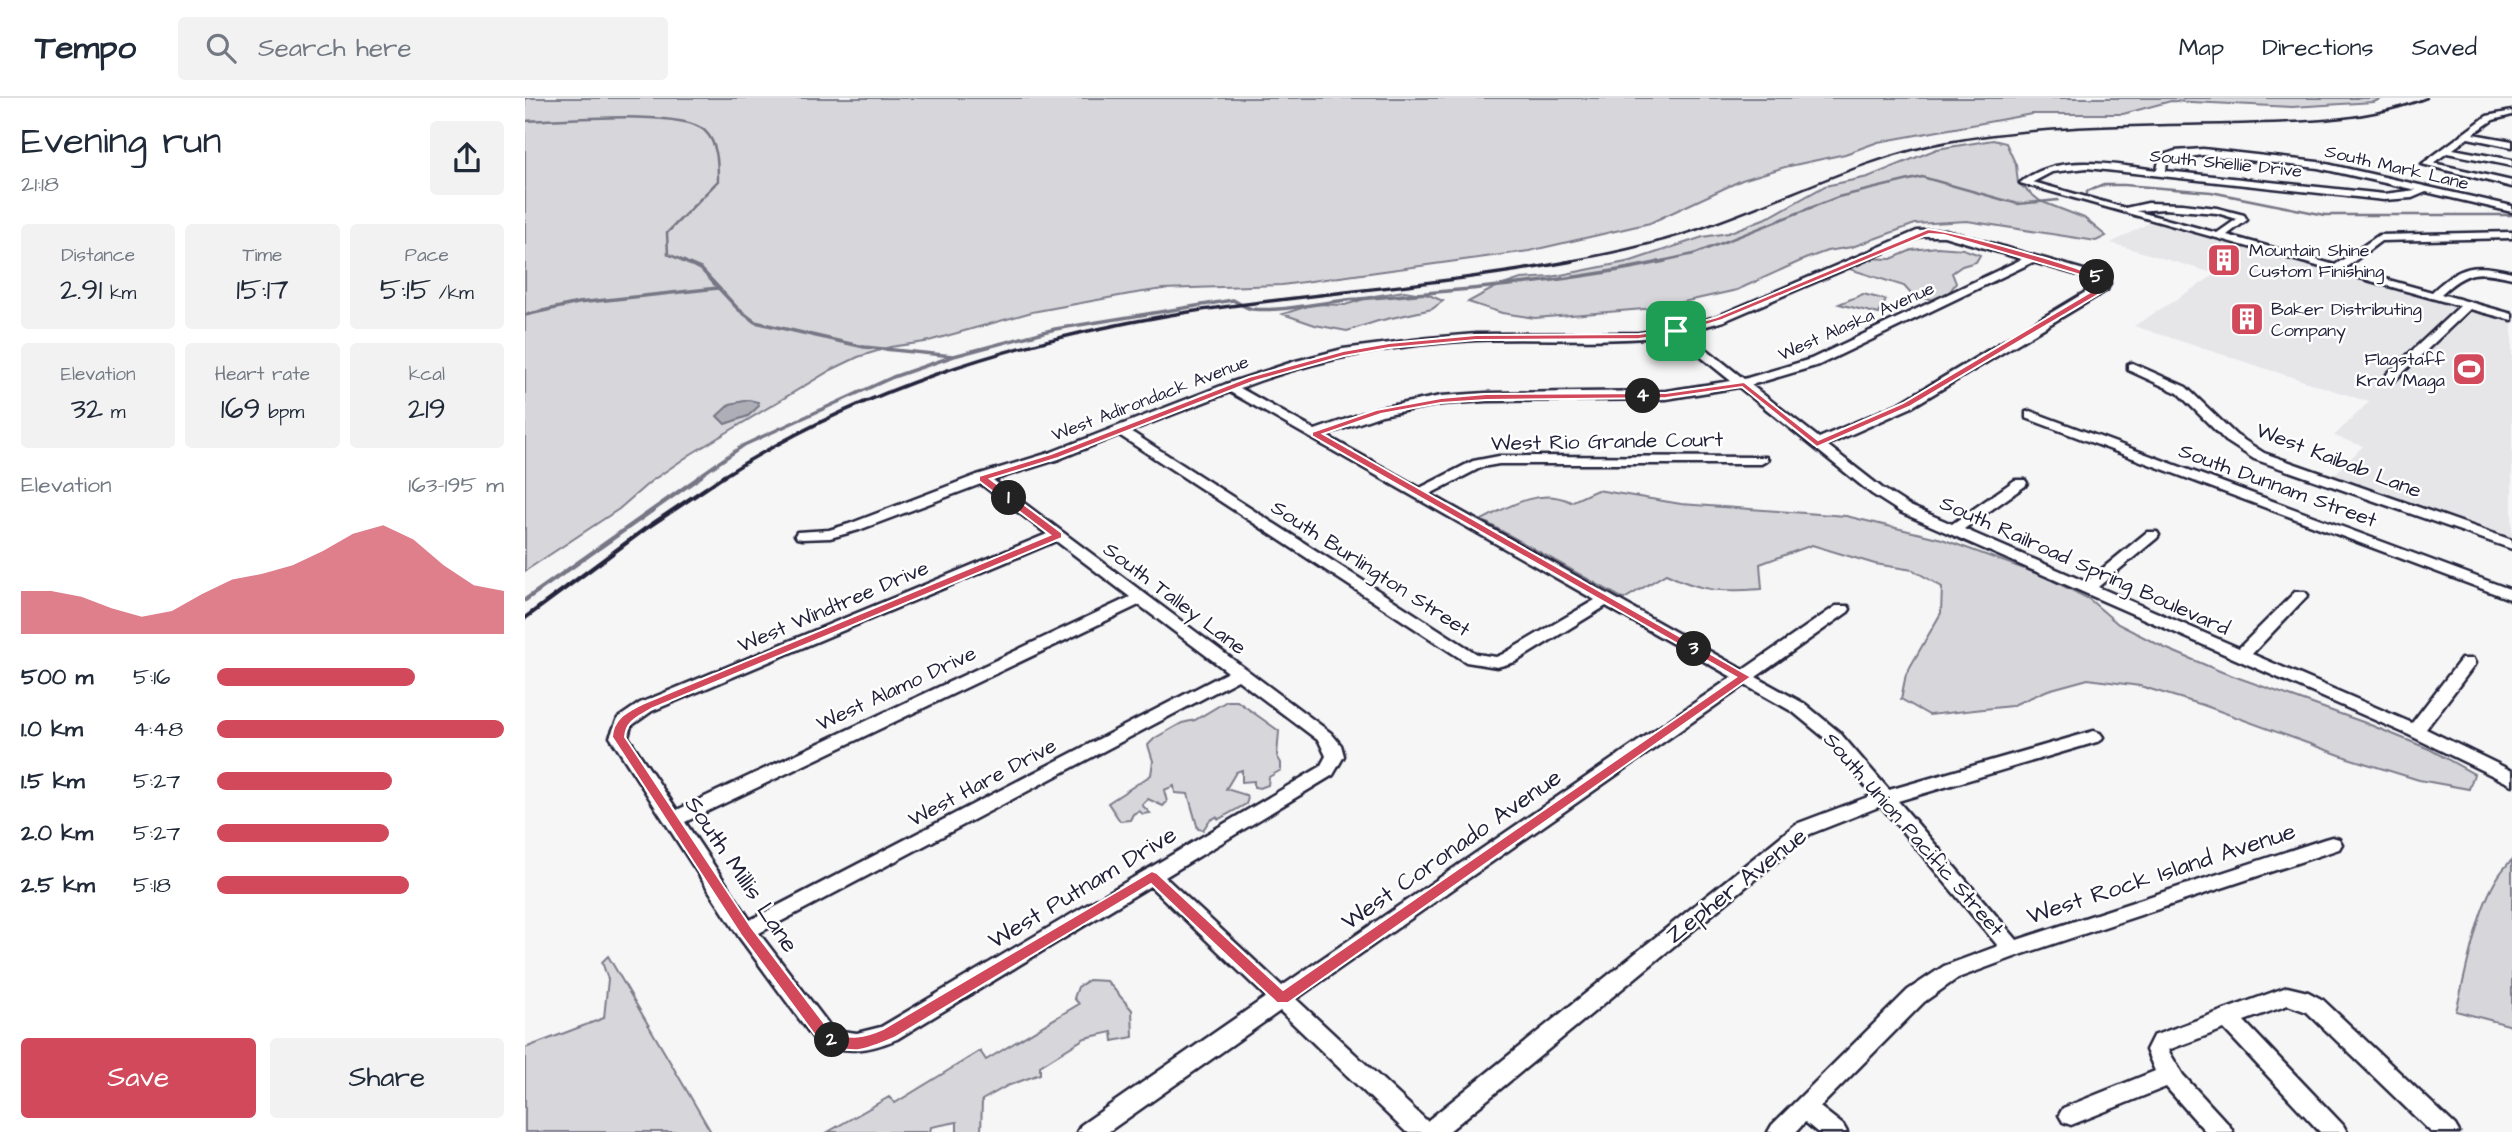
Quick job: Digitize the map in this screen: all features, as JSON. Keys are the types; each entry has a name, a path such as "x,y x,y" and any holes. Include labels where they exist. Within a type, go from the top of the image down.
{"street":[{"path":"2512,113 2486,121 2426,164 2512,184"},
{"path":"2486,121 2503,124"},
{"path":"2466,135 2512,144"},
{"path":"2446,150 2512,163"},
{"name":"South Mark Lane","path":"2161,172 2161,162 2168,156 2203,152 2328,166 2512,209"},
{"name":"South Shellie Drive","path":"2124,211 2025,183 2045,171 2071,166 2161,172 2384,197 2411,195 2425,189"},
{"path":"2124,211 2136,206 2152,205 2228,212 2241,217 2242,220 2218,237"},
{"path":"2124,211 2512,317"},
{"name":"West Adirondack Avenue","path":"802,535 830,534 854,527 982,478 1054,456 1230,387 1300,364 1389,345 1476,337 1639,336 1676,331 1720,319 1921,233 1945,233 2032,258"},
{"path":"2336,270 2379,238 2512,235"},
{"path":"1817,444 1906,405 2103,288 2105,283 2097,277 2032,258"},
{"name":"West Alaska Avenue","path":"1315,434 1379,412 1441,400 1666,395 1744,384 1815,362 2032,258"},
{"path":"2433,296 2457,274 2466,270 2488,270 2512,275"},
{"path":"2391,377 2468,305"},
{"name":"South Railroad Spring Boulevard","path":"1676,331 1888,499 2087,589 2415,731 2512,779"},
{"name":"West Kaibab Lane","path":"2132,367 2182,390 2231,438 2259,456 2512,545"},
{"name":"South Union Pacific Street","path":"1230,387 1799,708 1819,724 1888,799 2013,949"},
{"name":"South Dunnam Street","path":"2030,415 2512,595"},
{"name":"South Burlington Street","path":"1119,430 1472,658 1497,662 1509,658 1607,599"},
{"name":"West Rio Grande Court","path":"1419,494 1478,464 1499,460 1761,460"},
{"name":"South Talley Lane","path":"982,478 1325,737 1332,745 1335,756"},
{"path":"1953,530 2020,483"},
{"name":"West Windtree Drive","path":"625,719 646,706 1058,535"},
{"path":"2087,589 2152,535"},
{"path":"2241,656 2300,595"},
{"name":"West Alamo Drive","path":"673,820 1139,599"},
{"name":"West Coronado Avenue","path":"1089,1132 1842,609"},
{"path":"2415,731 2467,663"},
{"name":"West Hare Drive","path":"746,931 1239,673"},
{"name":"South Millis Lane","path":"625,719 619,727 619,737 746,931 825,1037 845,1045"},
{"name":"Zepher Avenue","path":"1431,1132 1803,829 1849,810 2094,737"},
{"name":"West Putnam Drive","path":"845,1045 869,1042 889,1033 1327,771 1335,756"},
{"name":"West Rock Island Avenue","path":"1780,1132 1916,996 1951,972 2332,844"},
{"path":"1152,876 1422,1132"},
{"path":"2221,1132 2171,1075 2159,1059 2157,1050 2161,1043 2287,996 2300,998 2315,1006 2447,1132"},
{"path":"2226,1017 2335,1132"},
{"path":"2071,1115 2171,1075"},
{"path":"1804,1108 1835,1132"}],"shaded area":[{"path":"525,98 2382,98 2374,102 2292,107 2171,101 2123,114 2032,114 1878,142 1845,154 1785,167 1742,180 1650,223 1529,251 1282,285 1163,289 1032,312 925,342 890,347 858,357 831,370 691,454 650,482 619,509 525,571"},
{"path":"1993,140 2006,143 2016,165 2018,183 2040,201 2084,218 2106,236 2096,241 1967,221 1915,224 1852,247 1827,251 1805,259 1737,290 1656,308 1535,318 1502,313 1468,302 1494,288 1521,279 1551,277 1631,261 1703,237 1728,233 1771,216 1825,186 1868,177 1937,149"},
{"path":"2151,222 2512,321 2512,539 2334,475 2363,446 2334,436 2369,402 2134,326 2216,274 2111,243"},
{"path":"1937,247 1963,249 1980,255 1976,262 1962,266 1952,273 1956,283 1948,294 1935,300 1913,296 1904,286 1840,266 1862,258 1891,259 1912,250"},
{"path":"1404,291 1429,295 1443,301 1432,309 1347,331 1315,325 1283,314 1314,304 1345,305"},
{"path":"1863,294 1886,300 1879,314 1839,304"},
{"path":"749,400 758,402 759,406 748,416 725,424 717,416 730,404"},
{"path":"1597,490 1681,504 1846,516 1942,539 2046,577 2089,599 2118,624 2165,648 2429,749 2474,774 2469,789 2419,780 2348,758 2203,705 2140,686 2088,679 2048,690 2011,706 1929,715 1901,699 1906,674 1941,613 1942,587 1913,570 1875,564 1812,545 1760,564 1762,589 1713,589 1666,574 1624,599 1482,520 1536,497 1559,498 1571,502"},
{"path":"1227,701 1237,701 1279,731 1277,756 1281,770 1269,777 1268,785 1254,787 1254,781 1242,782 1242,770 1236,772 1226,789 1246,795 1246,804 1219,819 1216,817 1209,821 1203,830 1198,829 1188,794 1175,793 1174,786 1164,790 1167,802 1163,806 1148,799 1142,805 1150,813 1143,814 1139,811 1133,814 1130,820 1120,821 1108,803 1151,775 1153,761 1148,745 1155,738 1182,723 1195,720"},
{"path":"2512,860 2512,1026 2456,1011 2483,910 2500,873"},
{"path":"608,956 711,1132 525,1132 525,1048 604,1018 608,979 602,962"},
{"path":"1089,980 1107,981 1132,1010 1133,1037 1113,1041 1112,1032 1085,1038 1040,1066 1040,1074 1007,1086 982,1100 981,1132 957,1132 957,1122 931,1127 930,1132 828,1132 889,1097 895,1103 980,1051 986,1060 1079,1004 1074,998 1078,987"}],"waterway":[{"path":"525,121 646,118 691,124 704,130 715,147 718,181 667,233 668,254 686,262"},
{"path":"1657,262 1694,254 1838,197 1922,177 2018,204 2058,200"},
{"path":"2087,194 2087,191 2104,185 2124,185 2211,192 2325,215 2512,215"},
{"path":"682,261 701,269 738,309 755,322 864,347 953,356"},
{"path":"698,477 744,445 893,377 954,356 1055,329 1233,300 1252,309 1279,309 1551,280 1665,261"},
{"path":"525,315 578,303 718,288"},
{"path":"525,600 701,476"}],"railway":[{"path":"1564,262 1677,236 1858,167 1948,142 2053,129 2329,120 2378,112 2427,98"},
{"path":"722,477 774,446 882,395 995,355 1052,339 1220,307 1473,277 1573,261"},
{"path":"525,618 645,529 724,476"}],"place":[{"name":"Mountain Shine Custom Finishing","path":"2224,260"},
{"name":"Baker Distributing Company","path":"2247,319"},
{"name":"Flagstaff Krav Maga","path":"2469,369"}],"route":[{"path":"1928,232 1945,233 2032,258 2097,277 2105,283 2103,288 1906,405 1817,444 1744,384 1666,395 1441,400 1379,412 1315,434 1745,677 1282,999 1152,876 889,1033 869,1042 845,1045 825,1037 746,931 619,737 619,727 625,719 646,706 1058,535 982,478 1054,456 1252,379 1343,353 1389,345 1476,337 1639,336 1676,331 1720,319 1928,232"}]}
